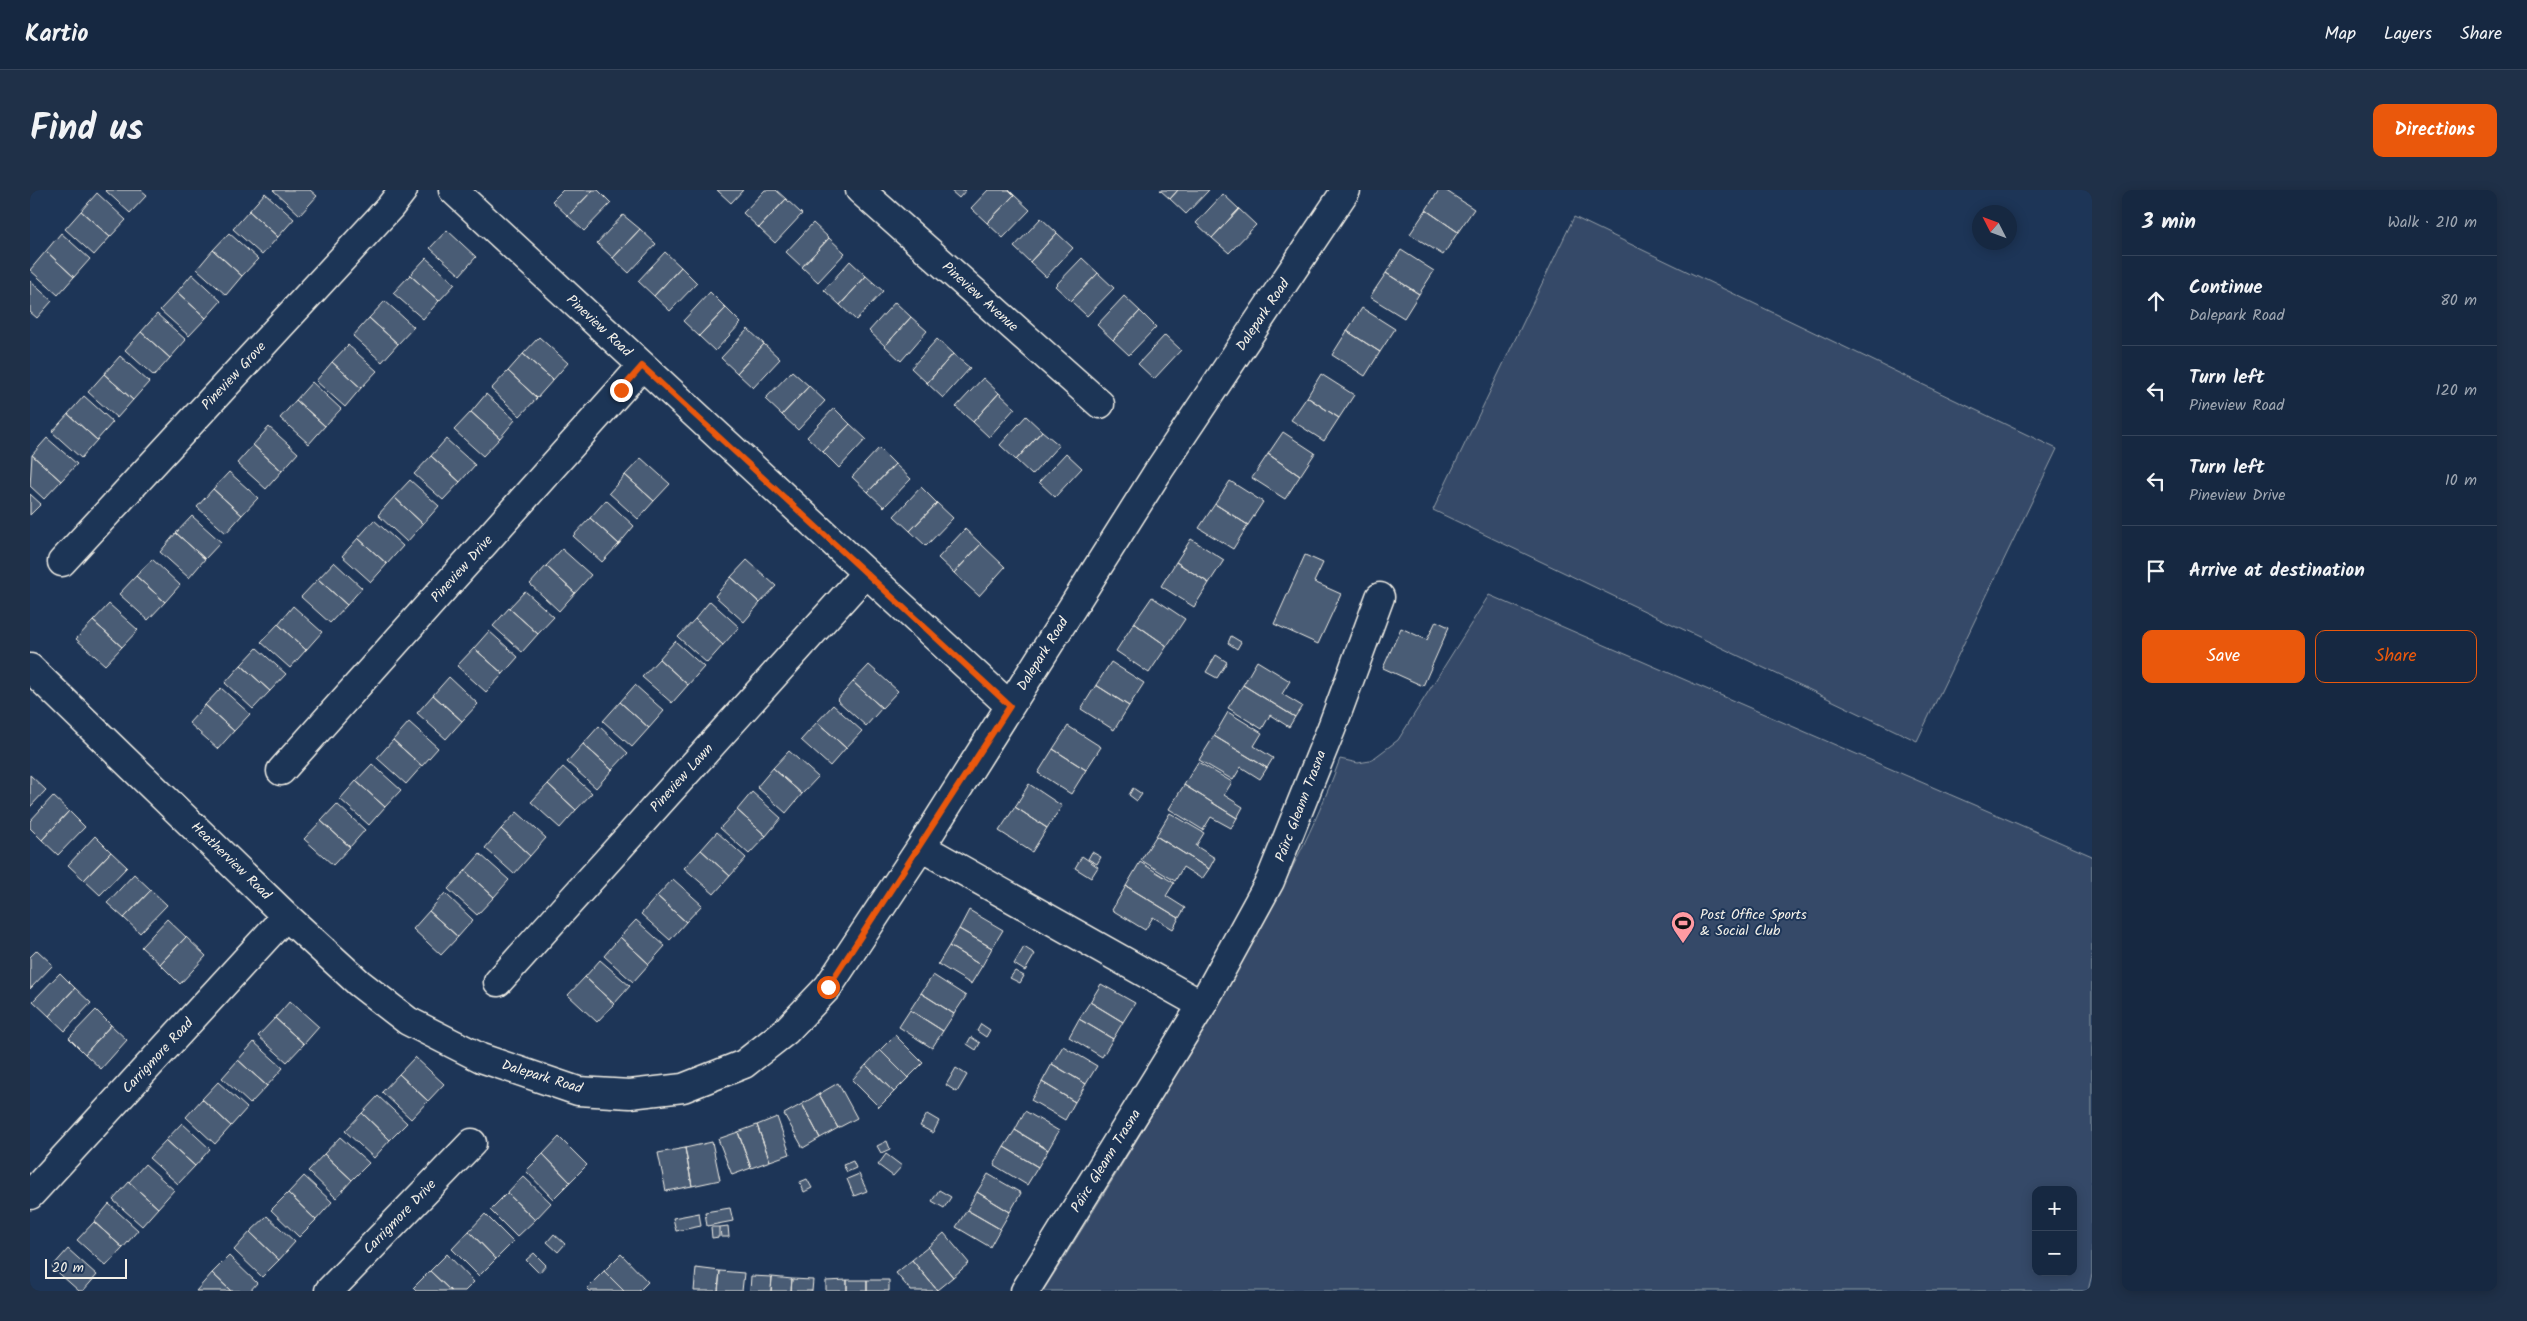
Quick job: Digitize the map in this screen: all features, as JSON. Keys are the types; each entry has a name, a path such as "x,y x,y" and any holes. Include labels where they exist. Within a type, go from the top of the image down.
{"street":[{"name":"Pineview Grove","path":"62,562 384,214 403,190"},
{"name":"Pineview Road","path":"454,190 1010,706"},
{"name":"Pineview Avenue","path":"860,190 1100,404"},
{"name":"Dalepark Road","path":"445,1039 481,1058 578,1091 630,1094 683,1088 744,1064 786,1031 828,987 921,847 1159,470 1346,190"},
{"name":"Pineview Drive","path":"281,772 642,366"},
{"name":"Pineview Lawn","path":"498,982 866,573"},
{"name":"Páirc Gleann Trasna","path":"1025,1291 1202,1005 1277,867 1380,597"},
{"name":"Heatherview Road","path":"30,668 286,916 366,988 408,1020 445,1039"},
{"path":"921,847 1202,1005"},
{"name":"Carrigmore Road","path":"30,1195 286,916"},
{"name":"Carrigmore Drive","path":"329,1291 472,1143"}],"shaded area":[{"path":"1574,217 2057,449 1917,741 1433,510"},
{"name":"Post Office Sports & Social Club","path":"1489,595 2092,856 2092,1274 2088,1291 1043,1291 1137,1140 1258,931 1303,847 1340,759 1358,763 1370,761 1398,740"}],"building":[{"path":"105,190 141,190 147,195 130,213"},
{"path":"273,190 310,190 317,196 300,215"},
{"path":"563,190 593,190 568,216 552,201"},
{"path":"593,190 598,190 611,203 584,231 568,216"},
{"path":"717,190 743,190 731,203"},
{"path":"765,190 776,190 786,199 759,228 743,213"},
{"path":"950,190 966,190 959,198"},
{"path":"988,190 1009,190 1014,195 987,223 971,208"},
{"path":"1160,190 1178,190 1170,199"},
{"path":"1178,190 1209,190 1186,214 1170,199"},
{"path":"1439,190 1445,190 1474,209 1458,232 1426,210"},
{"path":"97,193 126,220 110,237 81,211"},
{"path":"265,193 294,219 278,237 249,211"},
{"path":"1223,194 1239,209 1212,238 1196,223"},
{"path":"1014,195 1030,210 1003,238 987,223"},
{"path":"786,199 802,214 775,243 759,228"},
{"path":"1239,209 1256,225 1229,253 1212,238"},
{"path":"1426,210 1458,232 1443,255 1410,234"},
{"path":"81,211 110,237 94,255 65,229"},
{"path":"249,211 278,237 262,255 233,229"},
{"path":"623,215 640,229 613,258 597,243"},
{"path":"1041,218 1057,233 1030,262 1014,247"},
{"path":"813,223 829,238 802,267 786,252"},
{"path":"640,229 656,244 629,273 613,258"},
{"path":"447,230 476,257 460,275 430,248"},
{"path":"61,233 90,259 74,277 46,251"},
{"path":"229,233 258,259 242,276 213,250"},
{"path":"1057,233 1073,248 1046,277 1030,262"},
{"path":"829,238 845,253 818,282 802,267"},
{"path":"213,250 242,276 226,295 197,269"},
{"path":"1401,250 1434,271 1419,294 1386,273"},
{"path":"46,251 74,277 58,295 30,270"},
{"path":"665,252 681,267 654,296 638,281"},
{"path":"426,258 455,284 439,301 410,275"},
{"path":"1082,258 1098,273 1071,301 1055,286"},
{"path":"850,261 866,276 840,305 824,290"},
{"path":"681,267 697,283 670,311 654,296"},
{"path":"1098,273 1114,288 1087,316 1071,301"},
{"path":"1386,273 1419,294 1404,318 1370,297"},
{"path":"192,274 221,301 206,318 177,292"},
{"path":"410,275 439,301 423,319 393,293"},
{"path":"866,276 883,291 856,320 840,305"},
{"path":"30,281 52,301 37,318 30,312"},
{"path":"177,292 206,318 189,336 160,310"},
{"path":"710,292 726,308 699,336 683,321"},
{"path":"1124,296 1140,311 1113,340 1097,325"},
{"path":"385,301 414,327 398,344 369,318"},
{"path":"895,302 911,317 885,346 869,331"},
{"path":"726,308 741,323 715,351 699,336"},
{"path":"1362,308 1395,329 1380,352 1347,331"},
{"path":"1140,311 1156,327 1129,355 1113,340"},
{"path":"157,314 186,340 170,358 141,332"},
{"path":"911,317 927,331 901,361 885,346"},
{"path":"369,318 398,344 382,362 353,336"},
{"path":"748,329 764,344 737,373 721,358"},
{"path":"1347,331 1380,352 1365,376 1332,355"},
{"path":"141,332 170,358 154,376 125,350"},
{"path":"1165,335 1181,350 1154,379 1138,364"},
{"path":"539,337 568,363 553,380 523,354"},
{"path":"937,339 953,354 927,383 911,368"},
{"path":"764,344 780,359 753,388 737,373"},
{"path":"348,345 377,371 361,388 332,362"},
{"path":"523,354 553,380 537,398 508,371"},
{"path":"953,354 970,368 943,398 927,383"},
{"path":"120,356 149,382 133,400 104,374"},
{"path":"332,362 361,388 345,407 316,381"},
{"path":"508,371 537,398 520,416 491,389"},
{"path":"792,371 809,386 782,415 765,399"},
{"path":"104,374 133,400 117,418 88,392"},
{"path":"1321,374 1354,395 1339,418 1307,397"},
{"path":"983,378 999,393 973,422 956,407"},
{"path":"312,382 341,409 325,426 296,400"},
{"path":"809,386 825,401 798,430 782,415"},
{"path":"999,393 1015,408 989,437 973,422"},
{"path":"486,394 515,420 500,438 471,412"},
{"path":"84,396 113,422 97,440 68,414"},
{"path":"1307,397 1339,418 1324,441 1291,420"},
{"path":"296,400 325,426 309,444 280,418"},
{"path":"834,408 850,424 823,452 807,437"},
{"path":"471,412 500,438 483,456 454,430"},
{"path":"68,414 97,440 81,458 52,432"},
{"path":"1026,416 1042,431 1016,460 1000,445"},
{"path":"850,424 866,439 839,468 823,452"},
{"path":"269,427 298,453 282,471 253,445"},
{"path":"1042,431 1059,445 1032,475 1016,460"},
{"path":"1283,432 1315,453 1300,476 1268,454"},
{"path":"47,438 77,464 61,481 32,455"},
{"path":"446,439 475,465 460,482 431,456"},
{"path":"253,445 282,471 266,489 237,463"},
{"path":"879,448 895,464 868,492 852,477"},
{"path":"1066,453 1082,468 1055,497 1039,482"},
{"path":"1268,454 1300,476 1285,499 1252,478"},
{"path":"32,455 61,481 44,499 30,486"},
{"path":"431,456 460,482 443,500 414,474"},
{"path":"641,458 670,484 654,501 625,475"},
{"path":"895,464 911,479 884,507 868,492"},
{"path":"229,472 258,498 242,515 213,489"},
{"path":"625,475 654,501 638,519 609,493"},
{"path":"410,480 439,506 423,524 394,497"},
{"path":"1230,481 1263,502 1248,525 1215,504"},
{"path":"921,487 937,503 910,531 894,516"},
{"path":"213,489 242,515 226,533 197,507"},
{"path":"30,494 41,504 30,515"},
{"path":"394,497 423,524 407,542 378,515"},
{"path":"606,500 634,526 619,544 590,518"},
{"path":"937,503 953,518 926,546 910,531"},
{"path":"1215,504 1248,525 1233,549 1199,528"},
{"path":"192,516 221,542 205,559 176,533"},
{"path":"590,518 619,544 602,562 573,536"},
{"path":"374,520 403,546 387,564 358,538"},
{"path":"965,529 981,544 954,573 938,558"},
{"path":"176,533 205,559 189,578 160,552"},
{"path":"358,538 387,564 371,582 342,556"},
{"path":"1191,539 1224,560 1209,583 1176,562"},
{"path":"981,544 1005,567 979,596 954,573"},
{"path":"562,549 591,575 575,593 546,566"},
{"path":"1305,555 1323,563 1314,582 1341,594 1318,644 1274,624"},
{"path":"152,559 180,585 165,602 136,576"},
{"path":"747,560 776,586 760,603 731,577"},
{"path":"334,562 362,588 347,605 318,579"},
{"path":"1176,562 1209,583 1194,607 1161,586"},
{"path":"546,566 575,593 559,611 530,584"},
{"path":"136,576 165,602 148,620 119,594"},
{"path":"731,577 760,603 744,622 715,596"},
{"path":"318,579 347,605 330,623 301,597"},
{"path":"525,591 554,617 538,634 509,608"},
{"path":"1152,597 1185,619 1167,646 1134,623"},
{"path":"710,601 739,627 723,645 695,619"},
{"path":"109,604 138,630 122,647 93,621"},
{"path":"293,606 322,632 306,650 278,624"},
{"path":"509,608 538,634 522,652 493,626"},
{"path":"695,619 723,645 707,663 678,637"},
{"path":"93,621 122,647 105,665 76,639"},
{"path":"1436,621 1449,627 1423,686 1383,668 1401,628 1427,640"},
{"path":"1134,623 1167,646 1149,673 1116,651"},
{"path":"278,624 306,650 290,668 261,642"},
{"path":"489,631 518,657 503,674 474,648"},
{"path":"1231,636 1241,642 1237,649 1228,643"},
{"path":"675,641 704,667 688,685 659,659"},
{"path":"257,648 286,674 270,691 241,665"},
{"path":"474,648 503,674 486,692 457,666"},
{"path":"1216,655 1227,662 1217,678 1206,672"},
{"path":"659,659 688,685 672,703 642,677"},
{"path":"1257,661 1290,681 1282,694 1302,706 1295,717 1243,685"},
{"path":"1111,662 1144,683 1129,706 1096,685"},
{"path":"241,665 270,691 253,709 225,683"},
{"path":"869,665 898,691 882,708 853,682"},
{"path":"449,677 478,704 462,721 433,695"},
{"path":"853,682 882,708 866,726 837,700"},
{"path":"635,685 664,711 649,728 620,702"},
{"path":"1096,685 1129,706 1114,730 1081,709"},
{"path":"1243,685 1295,717 1289,727 1270,715 1262,729 1228,708"},
{"path":"221,688 250,714 234,731 205,705"},
{"path":"433,695 462,721 446,739 417,713"},
{"path":"620,702 649,728 632,747 603,721"},
{"path":"205,705 234,731 218,749 189,723"},
{"path":"833,705 862,731 846,748 817,722"},
{"path":"1228,712 1262,733 1254,746 1273,758 1267,768 1214,736"},
{"path":"409,722 438,748 422,766 393,740"},
{"path":"817,722 846,748 830,766 801,740"},
{"path":"599,726 628,753 612,770 583,744"},
{"path":"1068,726 1101,747 1086,770 1053,749"},
{"path":"1214,736 1267,768 1260,779 1241,767 1233,780 1199,760"},
{"path":"393,740 422,766 406,784 377,758"},
{"path":"583,744 612,770 596,788 567,762"},
{"path":"1053,749 1086,770 1071,794 1038,773"},
{"path":"789,751 818,777 802,794 773,768"},
{"path":"1198,762 1232,782 1224,795 1243,807 1237,818 1184,785"},
{"path":"372,764 401,790 385,807 356,781"},
{"path":"563,767 592,793 576,810 548,784"},
{"path":"773,768 802,794 786,813 757,787"},
{"path":"30,775 46,790 30,807"},
{"path":"356,781 385,807 369,825 340,799"},
{"path":"548,784 576,810 560,828 531,802"},
{"path":"1029,784 1062,806 1047,828 1015,807"},
{"path":"1184,785 1237,818 1231,828 1211,817 1203,830 1169,809"},
{"path":"1133,788 1142,794 1137,801 1129,795"},
{"path":"752,792 781,818 766,836 737,810"},
{"path":"53,796 69,811 42,840 30,828 30,821"},
{"path":"337,804 365,830 350,847 321,821"},
{"path":"1015,807 1047,828 1032,852 999,831"},
{"path":"737,810 766,836 749,854 720,828"},
{"path":"69,811 85,827 58,855 42,840"},
{"path":"517,812 546,838 530,856 501,829"},
{"path":"1170,813 1204,833 1196,846 1215,858 1209,869 1156,836"},
{"path":"321,821 350,847 333,865 304,839"},
{"path":"501,829 530,856 514,874 485,848"},
{"path":"717,832 746,858 730,876 701,850"},
{"path":"95,836 111,852 84,880 68,865"},
{"path":"1156,836 1209,869 1202,879 1183,867 1175,881 1141,860"},
{"path":"701,850 730,876 714,894 684,868"},
{"path":"111,852 127,867 100,895 84,880"},
{"path":"1092,852 1101,857 1097,864 1088,859"},
{"path":"480,854 509,880 494,897 465,871"},
{"path":"1082,856 1098,867 1091,878 1075,868"},
{"path":"1140,862 1174,883 1166,896 1185,908 1179,918 1126,886"},
{"path":"465,871 494,897 477,915 448,889"},
{"path":"134,874 151,890 124,918 107,903"},
{"path":"673,879 702,905 686,922 657,896"},
{"path":"1126,886 1179,918 1173,929 1153,917 1145,930 1112,910"},
{"path":"151,890 167,905 140,933 124,918"},
{"path":"445,893 473,920 458,937 429,911"},
{"path":"657,896 686,922 670,940 641,914"},
{"path":"969,910 1003,930 992,948 959,929"},
{"path":"429,911 458,937 441,955 413,929"},
{"path":"167,919 186,937 160,964 141,947"},
{"path":"636,920 665,946 649,964 620,937"},
{"path":"959,929 992,948 982,966 949,946"},
{"path":"186,937 206,956 180,984 160,964"},
{"path":"620,937 649,964 633,982 604,956"},
{"path":"949,946 982,966 971,984 938,964"},
{"path":"1024,947 1035,954 1025,971 1014,964"},
{"path":"37,950 53,965 30,989 30,957"},
{"path":"600,960 630,986 614,1004 585,977"},
{"path":"1015,971 1024,976 1020,983 1010,978"},
{"path":"60,973 75,988 49,1016 33,1001"},
{"path":"933,975 966,996 954,1014 921,993"},
{"path":"585,977 614,1004 597,1022 568,995"},
{"path":"1101,984 1135,1003 1123,1022 1090,1002"},
{"path":"75,988 91,1003 65,1031 49,1016"},
{"path":"921,993 954,1014 943,1031 910,1010"},
{"path":"290,1001 319,1027 304,1044 275,1018"},
{"path":"1090,1002 1123,1022 1113,1039 1079,1019"},
{"path":"96,1010 111,1025 85,1054 69,1038"},
{"path":"910,1010 943,1031 932,1048 899,1027"},
{"path":"275,1018 304,1044 287,1062 258,1036"},
{"path":"1079,1019 1113,1039 1102,1057 1069,1037"},
{"path":"981,1024 990,1030 986,1037 977,1031"},
{"path":"111,1025 127,1040 101,1069 85,1054"},
{"path":"895,1035 923,1063 908,1078 880,1050"},
{"path":"971,1037 980,1043 976,1050 967,1044"},
{"path":"254,1042 283,1068 267,1086 238,1060"},
{"path":"1063,1046 1097,1066 1086,1084 1052,1064"},
{"path":"880,1050 908,1078 894,1092 866,1065"},
{"path":"415,1057 444,1084 428,1101 399,1074"},
{"path":"238,1060 267,1086 250,1104 222,1078"},
{"path":"1052,1064 1086,1084 1075,1102 1042,1082"},
{"path":"866,1065 894,1092 879,1107 852,1080"},
{"path":"956,1068 967,1075 957,1092 946,1085"},
{"path":"399,1074 428,1101 411,1119 382,1092"},
{"path":"218,1082 247,1108 231,1126 202,1099"},
{"path":"1042,1082 1075,1102 1065,1120 1031,1100"},
{"path":"838,1083 857,1118 838,1128 819,1094"},
{"path":"819,1094 838,1128 820,1138 802,1104"},
{"path":"378,1096 407,1123 390,1140 362,1113"},
{"path":"202,1099 231,1126 215,1144 186,1117"},
{"path":"802,1104 820,1138 803,1148 784,1114"},
{"path":"1025,1111 1059,1131 1048,1150 1015,1130"},
{"path":"362,1113 390,1140 374,1158 345,1131"},
{"path":"927,1114 939,1121 933,1133 920,1126"},
{"path":"777,1117 790,1154 770,1161 757,1125"},
{"path":"182,1123 210,1149 195,1166 166,1140"},
{"path":"757,1125 770,1161 751,1168 738,1132"},
{"path":"1015,1130 1048,1150 1038,1167 1004,1147"},
{"path":"738,1132 751,1168 732,1175 718,1139"},
{"path":"340,1137 369,1163 352,1180 324,1154"},
{"path":"559,1137 587,1165 570,1182 543,1154"},
{"path":"166,1140 195,1166 178,1184 149,1158"},
{"path":"887,1141 890,1149 881,1153 877,1146"},
{"path":"712,1142 720,1180 692,1186 685,1148"},
{"path":"1004,1147 1038,1167 1027,1185 994,1165"},
{"path":"685,1148 692,1186 666,1191 658,1153"},
{"path":"324,1154 352,1180 336,1198 308,1171"},
{"path":"543,1154 570,1182 553,1199 526,1171"},
{"path":"886,1154 902,1166 893,1176 878,1165"},
{"path":"853,1161 856,1168 847,1172 843,1165"},
{"path":"145,1164 174,1190 158,1208 129,1182"},
{"path":"859,1174 867,1191 854,1196 847,1179"},
{"path":"988,1174 1021,1193 1010,1212 977,1192"},
{"path":"304,1176 332,1202 316,1220 288,1193"},
{"path":"523,1176 551,1203 535,1220 507,1193"},
{"path":"807,1179 812,1188 804,1192 800,1182"},
{"path":"129,1182 158,1208 142,1226 113,1200"},
{"path":"939,1190 951,1197 944,1208 932,1201"},
{"path":"977,1192 1010,1212 1000,1229 967,1210"},
{"path":"288,1193 316,1220 299,1237 271,1210"},
{"path":"507,1193 535,1220 517,1237 490,1210"},
{"path":"109,1204 138,1230 123,1248 94,1222"},
{"path":"730,1208 733,1221 707,1226 705,1212"},
{"path":"967,1210 1000,1229 990,1247 956,1227"},
{"path":"699,1213 701,1226 676,1231 673,1218"},
{"path":"485,1214 513,1242 496,1259 469,1231"},
{"path":"267,1216 295,1242 279,1260 250,1232"},
{"path":"94,1222 123,1248 106,1266 77,1240"},
{"path":"728,1226 729,1237 721,1237 720,1227"},
{"path":"711,1227 719,1227 719,1237 712,1238"},
{"path":"469,1231 496,1259 479,1276 452,1249"},
{"path":"250,1232 279,1260 262,1277 234,1250"},
{"path":"944,1233 969,1263 953,1277 928,1247"},
{"path":"554,1234 565,1244 558,1252 547,1242"},
{"path":"928,1247 953,1277 937,1290 912,1260"},
{"path":"68,1249 97,1275 83,1291 79,1291 52,1267"},
{"path":"534,1253 546,1265 539,1273 526,1260"},
{"path":"447,1254 474,1282 465,1291 451,1291 430,1271"},
{"path":"621,1254 648,1282 639,1291 624,1291 604,1271"},
{"path":"229,1256 257,1283 250,1291 231,1291 212,1273"},
{"path":"912,1260 937,1290 911,1291 896,1273"},
{"path":"696,1268 720,1271 718,1291 694,1291"},
{"path":"430,1271 451,1291 416,1291 413,1288"},
{"path":"604,1271 624,1291 590,1291 587,1288"},
{"path":"720,1271 744,1273 742,1291 718,1291"},
{"path":"212,1273 231,1291 196,1291"},
{"path":"751,1276 772,1277 771,1291 750,1291"},
{"path":"772,1277 792,1279 791,1291 771,1291"},
{"path":"792,1279 813,1280 812,1291 791,1291"},
{"path":"847,1280 867,1280 867,1291 847,1291"},
{"path":"847,1280 847,1291 826,1291 826,1281"},
{"path":"867,1280 889,1280 889,1291 867,1291"}],"place":[{"name":"Post Office Sports & Social Club","path":"1683,944"}],"route":[{"path":"621,390 642,366 1010,706 921,847 828,987"}]}
